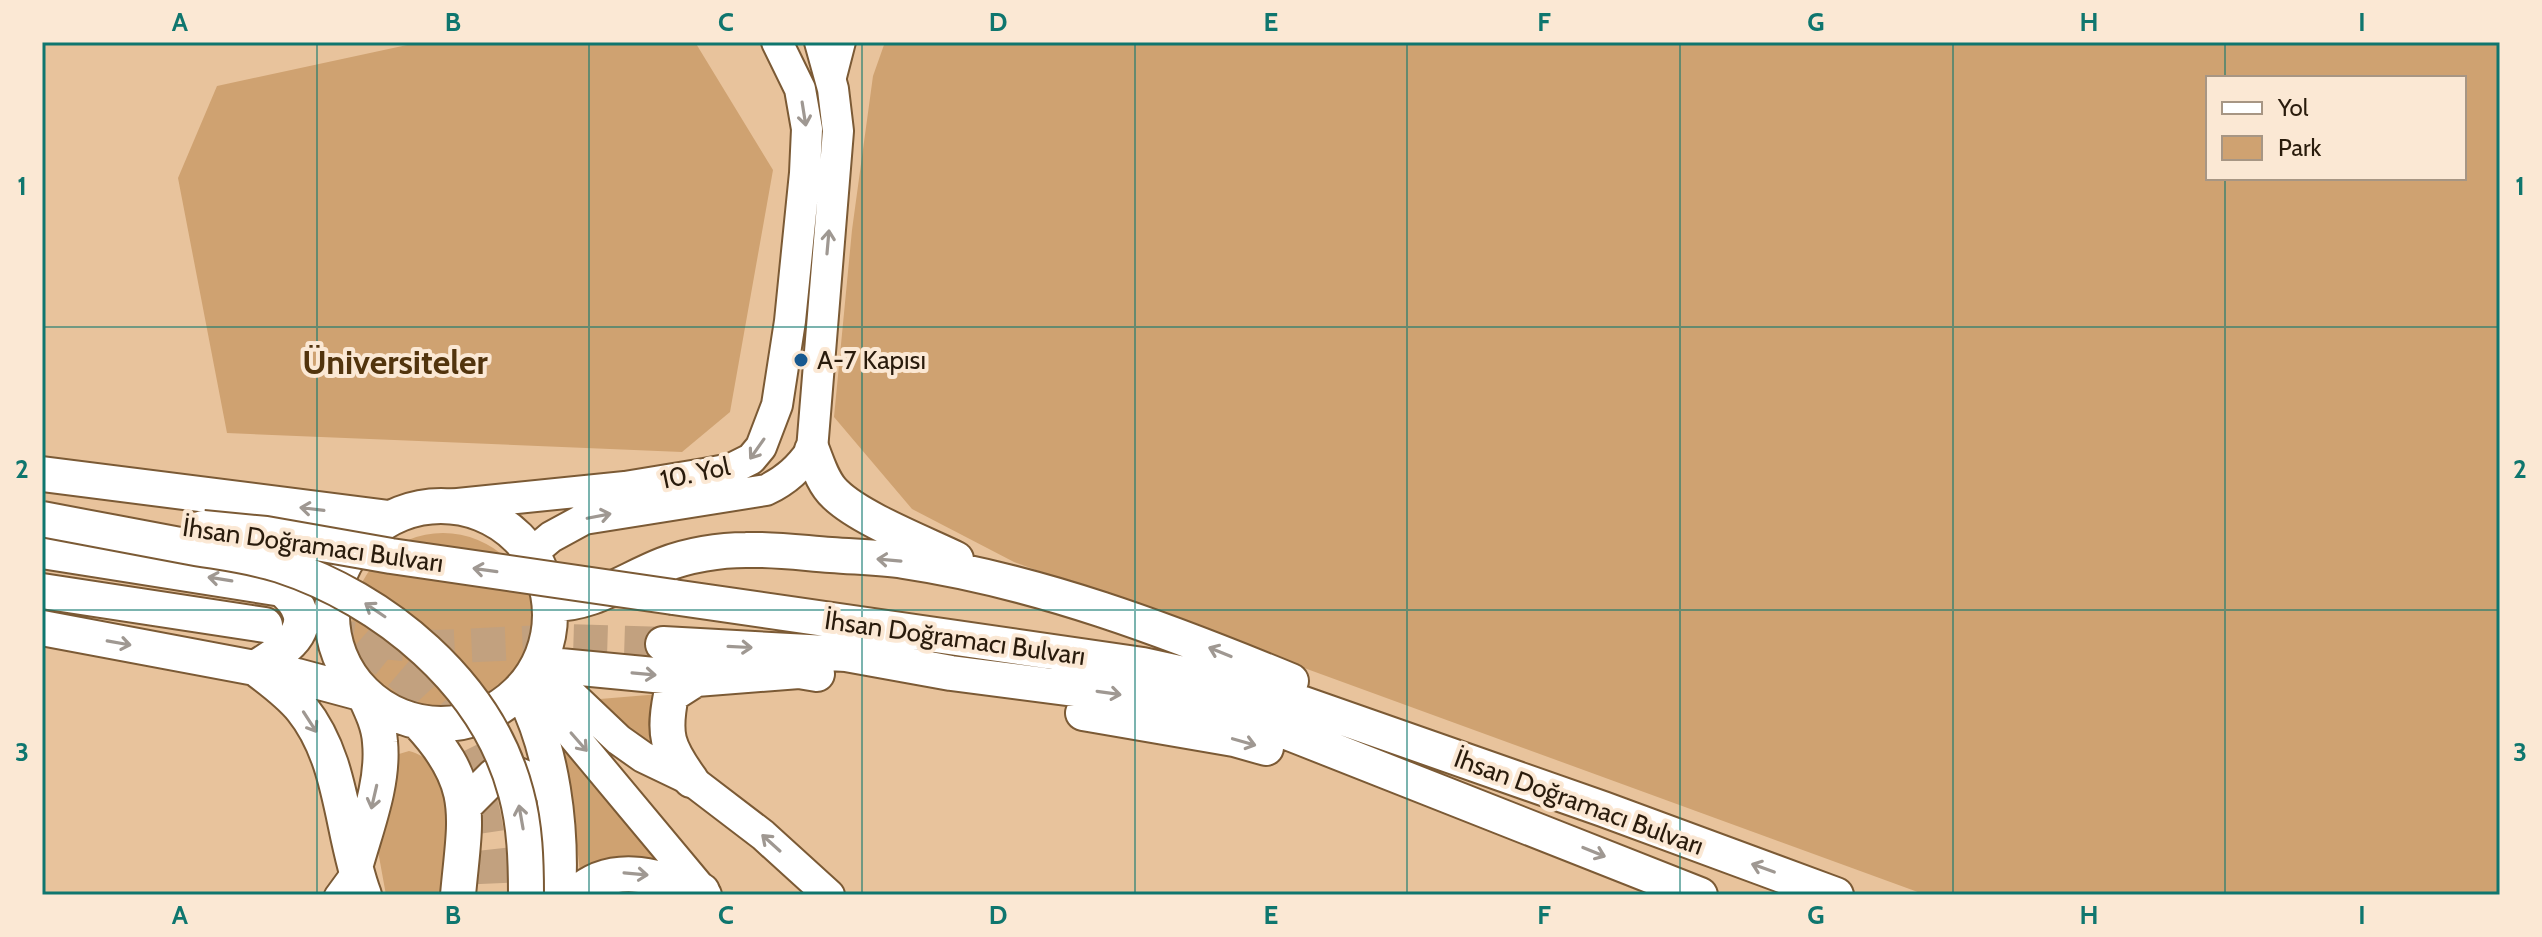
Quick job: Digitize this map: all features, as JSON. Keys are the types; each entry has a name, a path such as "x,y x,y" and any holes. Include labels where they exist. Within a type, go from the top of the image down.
{"main road":[{"path":"812,450 829,487 857,510 1003,582"},
{"path":"42,474 389,518"},
{"path":"42,628 320,681 364,694 390,712 419,723 443,726 469,721 496,710 530,677 550,625 550,604 541,569 532,553 515,535 496,520 473,510 448,505 418,508 389,518 364,536 337,579 332,600 334,641 346,670 364,694 376,719 380,742 379,776 351,886"},
{"name":"İhsan Doğramacı Bulvarı","path":"42,511 266,534 391,556 1199,676 1275,694 1836,895"},
{"path":"42,519 278,564 327,582 386,617 427,650 458,685 499,748 515,792 523,828 526,895"},
{"path":"550,604 567,605 585,601 665,564 709,554 745,550 904,561 1003,582 1115,614 1213,649 1603,809"},
{"name":"İhsan Doğramacı Bulvarı","path":"42,551 282,589 322,576 346,561"},
{"path":"255,668 290,645 298,634 300,612 295,601 282,589"},
{"path":"42,591 265,625"},
{"name":"İhsan Doğramacı Bulvarı","path":"663,644 846,654 951,673 1190,704 1274,727 1700,895"},
{"path":"255,668 300,706 322,742 330,761 351,886"},
{"path":"530,677 696,679 799,671 1125,719 1234,739 1554,835"},
{"path":"530,677 551,790 558,857 558,895"},
{"path":"691,780 674,757 665,726 671,695 696,679"},
{"path":"419,723 437,743 461,785 464,806 458,895"},
{"path":"464,806 485,783 494,776 504,774 518,775 551,790"},
{"path":"575,895 594,880 629,872 665,879 704,893"}],"street":[{"name":"10. Yol","path":"448,505 625,487 731,469 751,459 761,447 777,405 790,321 807,129 800,89 777,42"},
{"path":"812,450 838,131 833,89 820,42"},
{"path":"833,89 845,42"},
{"path":"790,321 822,320"},
{"path":"777,405 816,404"},
{"name":"10. Yol","path":"532,553 551,537 584,519 766,490 784,482 800,468 812,450"},
{"path":"530,677 643,757 691,780 763,835 829,895"},
{"path":"530,677 565,726 704,893"}],"green space":[{"path":"421,42 695,42 773,170 730,412 682,452 227,433 178,178 217,86"},
{"path":"885,42 2500,42 2500,895 1926,895 1014,562 912,509 834,417 852,230 873,76"},
{"path":"443,533 478,540 507,560 527,589 534,624 527,659 507,688 478,708 443,715 408,708 379,688 359,659 352,624 359,589 379,560 408,540"},
{"path":"660,694 659,755 588,700"},
{"path":"560,744 589,774 658,860 618,858 580,872 572,802"},
{"path":"409,751 427,760 439,774 445,792 447,835 440,895 386,895 376,840 399,754"}],"tunnel":[{"path":"269,626 360,640 436,647 566,641 663,644"},
{"path":"360,640 406,678 433,706 464,755 482,808 491,865 492,895"}],"place":[{"name":"A-7 Kapısı","path":"801,360"}],"district":[{"name":"Üniversiteler","path":"395,362"}]}
